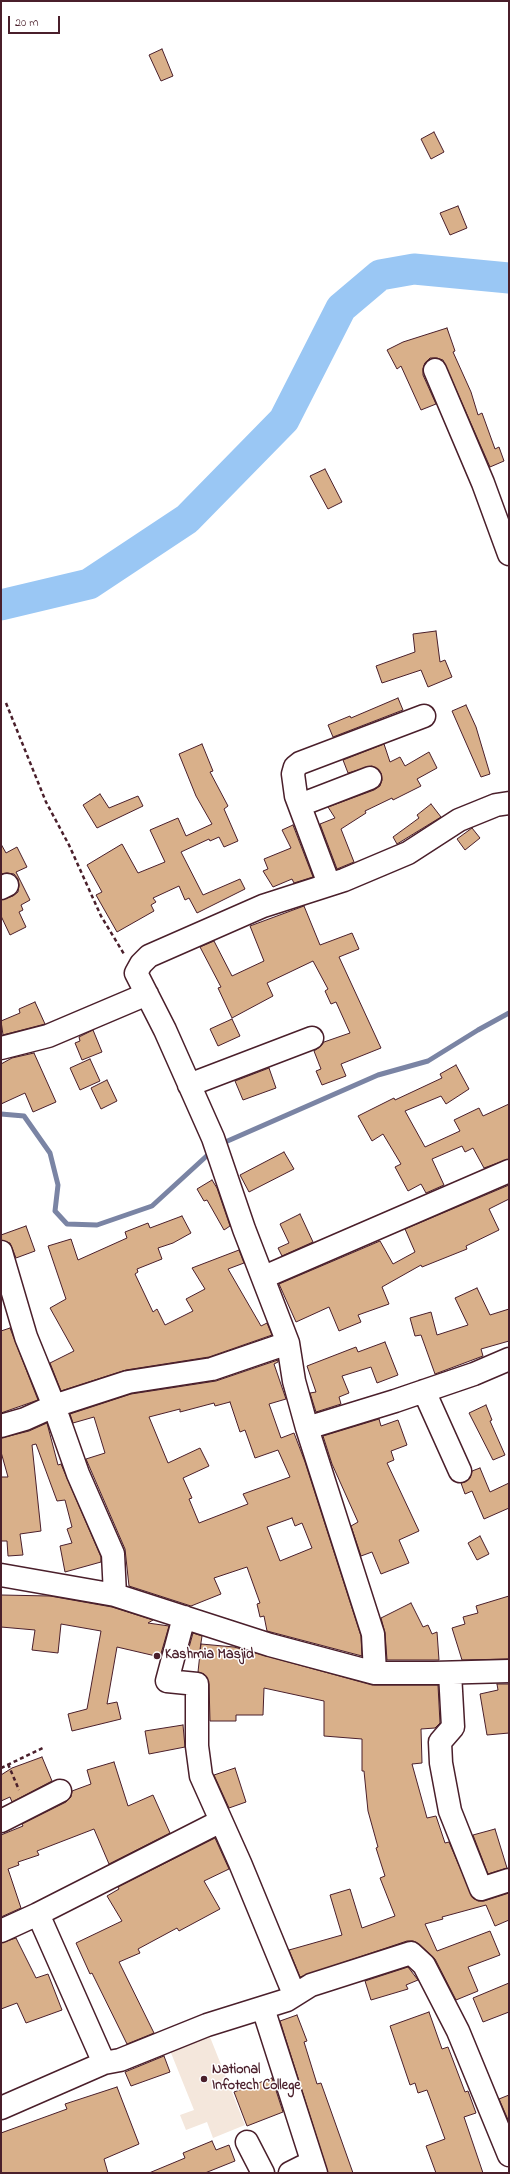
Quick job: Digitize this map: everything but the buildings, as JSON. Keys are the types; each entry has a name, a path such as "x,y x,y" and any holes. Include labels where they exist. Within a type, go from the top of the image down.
{"street":[{"path":"435,370 483,483 509,554"},
{"path":"329,884 300,805 293,774 295,767 300,763 424,716"},
{"path":"300,805 370,778"},
{"path":"374,1673 372,1634 307,1428 294,1380 288,1343 213,1138 136,973 141,964 149,956 263,906 344,880 408,853 459,820 496,805 509,802"},
{"path":"1,1048 48,1036 147,994"},
{"path":"189,1084 312,1038"},
{"path":"264,1278 509,1172"},
{"path":"1,1252 26,1337 54,1406 78,1474 113,1554 115,1595"},
{"path":"1,1426 25,1419 54,1406 128,1382 212,1369 288,1343"},
{"path":"307,1428 424,1391 509,1359"},
{"path":"424,1391 460,1471"},
{"path":"1,1574 115,1595 270,1645 374,1673 509,1671"},
{"path":"184,1617 167,1681 197,1684 197,1746 201,1776 294,1994"},
{"path":"450,1673 453,1727 440,1742 441,1763 450,1811 481,1890 509,1880"},
{"path":"1,1821 60,1791"},
{"path":"1,1931 38,1914 221,1821"},
{"path":"38,1914 104,2064"},
{"path":"1,2108 104,2064 120,2060 207,2025 287,2000 294,1994 311,1985 410,1953 424,1965 458,2031 509,2155"},
{"path":"263,2008 314,2168 290,2173"},
{"path":"247,2142 264,2173"}],"path":[{"path":"6,703 46,802 101,916 136,973"},
{"path":"1,1768 43,1748"},
{"path":"8,1764 26,1808"}],"shaded area":[{"name":"National Infotech College","path":"208,2032 245,2125 213,2138 207,2122 186,2130 180,2115 194,2110 169,2048"}],"waterway":[{"path":"1,605 89,584 187,519 284,420 341,308 380,275 414,269 509,278"},
{"path":"223,1143 378,1075 428,1061 509,1013"},
{"path":"1,1114 24,1116 50,1153 58,1185 55,1211 67,1224 97,1225 152,1206 211,1152"}],"place":[{"name":"Kashmia Masjid","path":"157,1656"},
{"name":"National Infotech College","path":"204,2079"}]}
